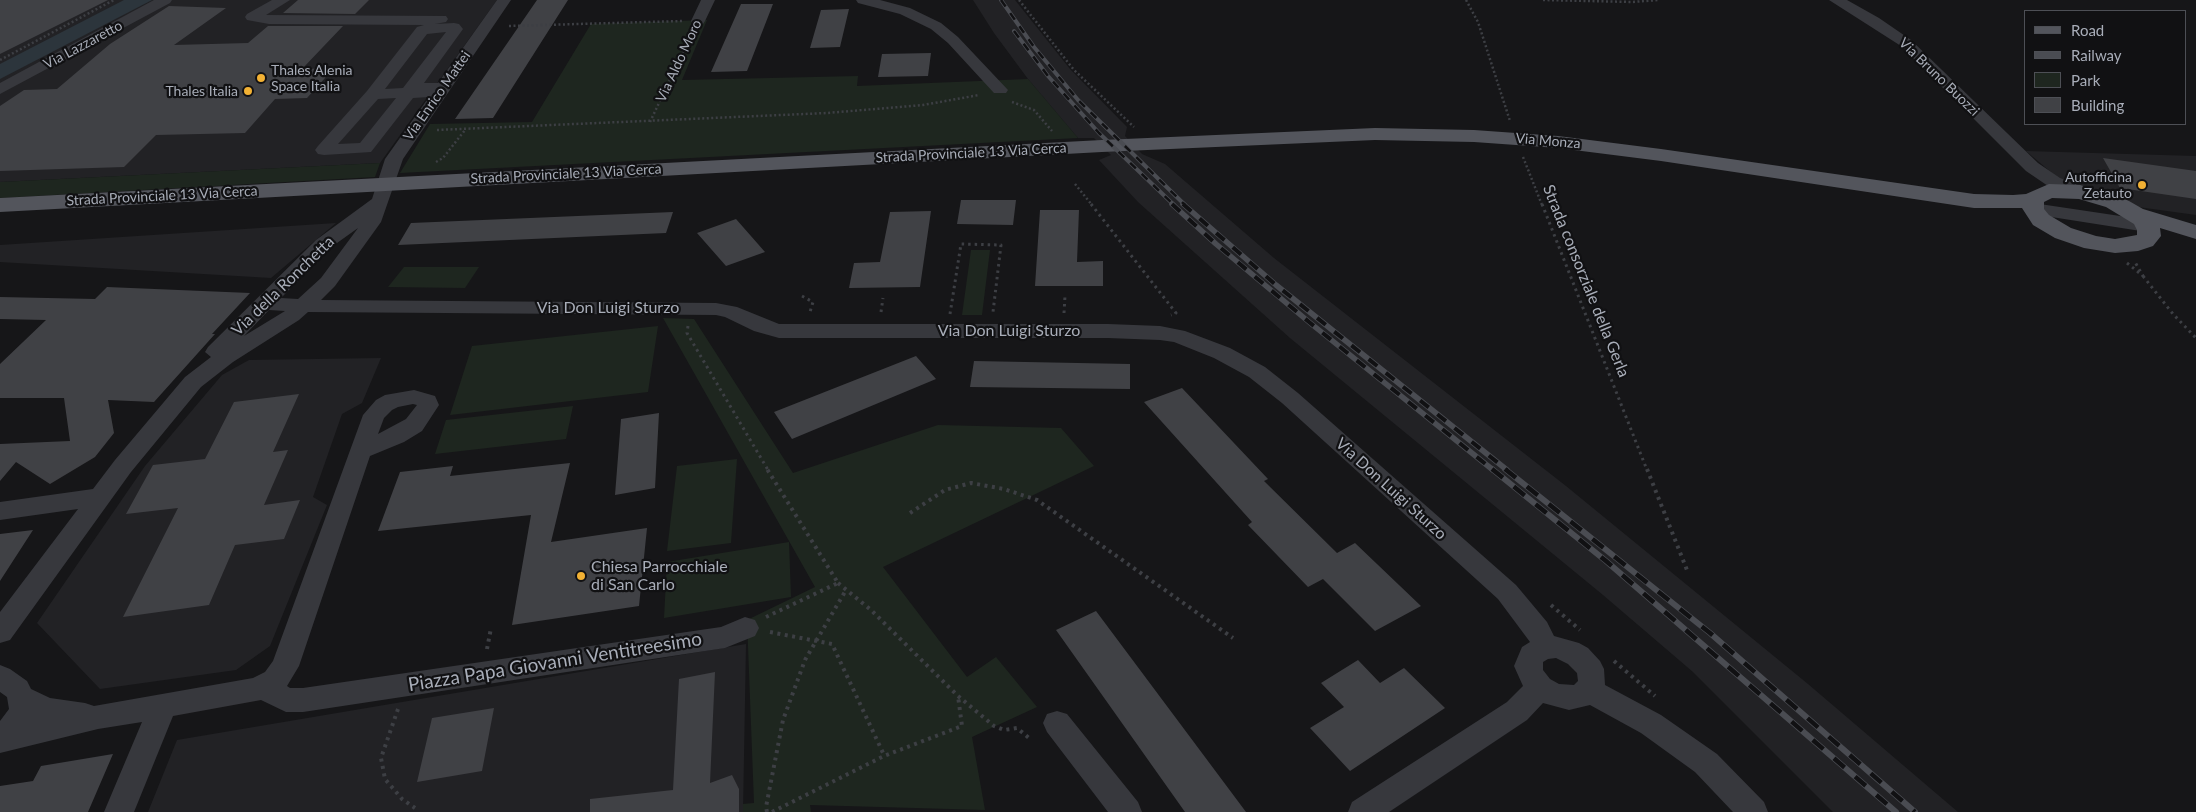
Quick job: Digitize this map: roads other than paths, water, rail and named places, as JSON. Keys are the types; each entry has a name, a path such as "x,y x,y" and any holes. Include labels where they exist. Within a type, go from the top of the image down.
{"main road":[{"name":"Via Monza","path":"1133,145 1376,134 1515,138 1617,149 1959,199 2003,209 2038,207 2060,190 2080,192 2114,202 2144,226 2174,236 2196,236"},
{"name":"Strada Provinciale 13 Via Cerca","path":"0,205 1133,145"},
{"name":"Via Monza","path":"2038,207 2078,239 2108,246 2133,246 2144,226"},
{"name":"Via Monza","path":"2144,226 2196,232"}],"street":[{"name":"Via Lazzaretto","path":"0,89 165,0"},
{"path":"283,0 252,17 269,20 428,21 458,16"},
{"name":"Via Enrico Mattei","path":"382,198 392,161 504,0"},
{"name":"Via Aldo Moro","path":"698,21 708,0"},
{"path":"864,0 905,11 936,26 960,47 1000,90"},
{"name":"Via Bruno Buozzi","path":"1836,0 1866,16 1906,44 2032,167 2054,182 2080,192"},
{"path":"456,28 410,91 365,148 324,150 373,94 422,30 456,28"},
{"path":"373,94 441,90"},
{"name":"Via Bruno Buozzi","path":"2032,167 2038,177 2038,207"},
{"name":"Via della Ronchetta","path":"1,633 123,466 193,382 207,361 323,244 349,226 382,198"},
{"name":"Via della Ronchetta","path":"193,382 242,346 281,324 306,306 328,282 366,231 382,198"},
{"name":"Via Don Luigi Sturzo","path":"263,304 306,306 689,308 730,311 761,326 779,331 1108,331 1160,333 1198,343 1222,352 1257,372 1290,398 1507,592 1537,630 1547,648"},
{"name":"Via Don Luigi Sturzo","path":"242,346 321,315 355,306"},
{"path":"0,739 70,726 98,717 162,707 264,687 275,680 285,666 360,451"},
{"path":"0,511 100,497"},
{"name":"Piazza Papa Giovanni Ventitreesimo","path":"264,687 286,700 303,700 725,637 745,628"},
{"path":"1547,648 1565,649 1581,659 1590,669 1592,684 1582,696 1568,698 1553,695 1540,687 1531,675 1529,662 1535,652 1547,648"},
{"path":"6,682 46,710 98,717"},
{"path":"0,739 15,726 24,711 6,682"},
{"path":"1363,812 1518,711 1540,687"},
{"path":"1588,690 1651,724 1698,758 1753,812"},
{"path":"118,812 162,707"},
{"path":"1057,723 1127,812"}],"railway":[{"path":"1001,0 1034,47 1078,100 1185,205"},
{"path":"1014,31 1048,76 1099,133 1174,205"},
{"path":"1172,204 1216,244 1309,322 1493,470"},
{"path":"1183,204 1276,285 1507,470"},
{"path":"1492,469 1606,561 1896,812"},
{"path":"1505,469 1710,633 1915,812"}],"place":[{"name":"Thales Alenia Space Italia","path":"261,78"},
{"name":"Thales Italia","path":"248,91"},
{"name":"Autofficina Zetauto","path":"2142,185"},
{"name":"Chiesa Parrocchiale di San Carlo","path":"581,576"}]}
